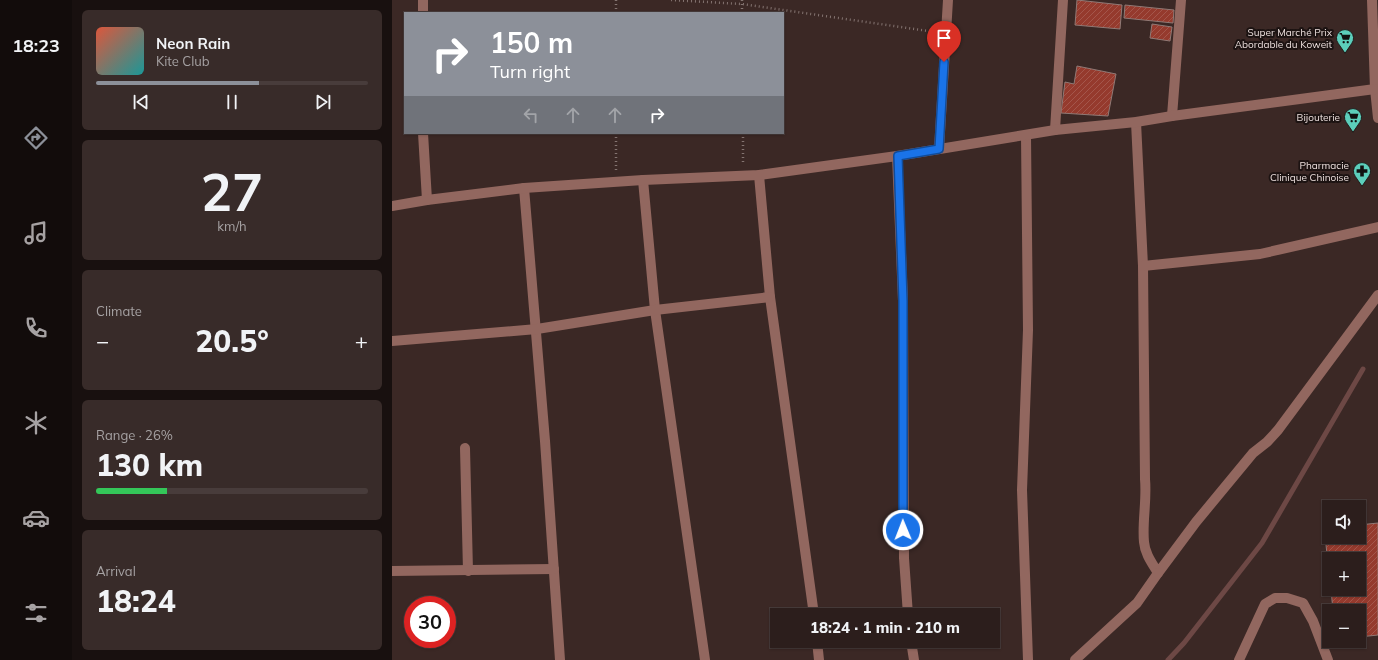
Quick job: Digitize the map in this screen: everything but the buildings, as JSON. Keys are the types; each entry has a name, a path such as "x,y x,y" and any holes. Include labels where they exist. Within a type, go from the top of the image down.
{"street":[{"path":"423,0 423,12"},
{"path":"939,149 948,0"},
{"path":"1055,130 1063,0"},
{"path":"1172,116 1181,0"},
{"path":"1372,0 1375,89 1378,118"},
{"path":"392,206 427,200 524,188 616,181 758,175 898,156 1055,130 1136,122 1375,89"},
{"path":"1136,122 1143,266 1144,479 1146,493 1144,542 1150,561 1158,573"},
{"path":"423,134 427,200"},
{"path":"1026,136 1028,330 1022,490 1028,660"},
{"path":"898,156 903,301 904,558 908,608"},
{"path":"758,175 770,297 813,608"},
{"path":"643,180 655,310 705,660"},
{"path":"524,188 537,329 560,660"},
{"path":"1143,266 1260,254 1378,227"},
{"path":"1075,660 1137,603 1196,522 1253,453 1267,442 1278,430 1378,295"},
{"path":"392,340 537,329 655,310 770,297"},
{"path":"465,448 468,570"},
{"path":"392,572 554,570"},
{"path":"1239,660 1265,604 1275,598 1287,598 1304,603 1313,621 1328,660"},
{"path":"818,648 819,660"},
{"path":"912,648 914,660"}],"path":[{"path":"616,0 616,12"},
{"path":"671,0 742,4 945,33"},
{"path":"742,0 742,12"},
{"path":"616,134 616,181"},
{"path":"743,134 743,175"}],"waterway":[{"path":"1168,660 1184,643 1262,543 1363,369"}],"place":[{"name":"Super Marché Prix Abordable du Koweit","path":"1345,53"},
{"name":"Bijouterie","path":"1353,132"},
{"name":"Pharmacie Clinique Chinoise","path":"1362,186"}],"route":[{"path":"903,530 903,301 898,156 939,149 944,62"}]}
